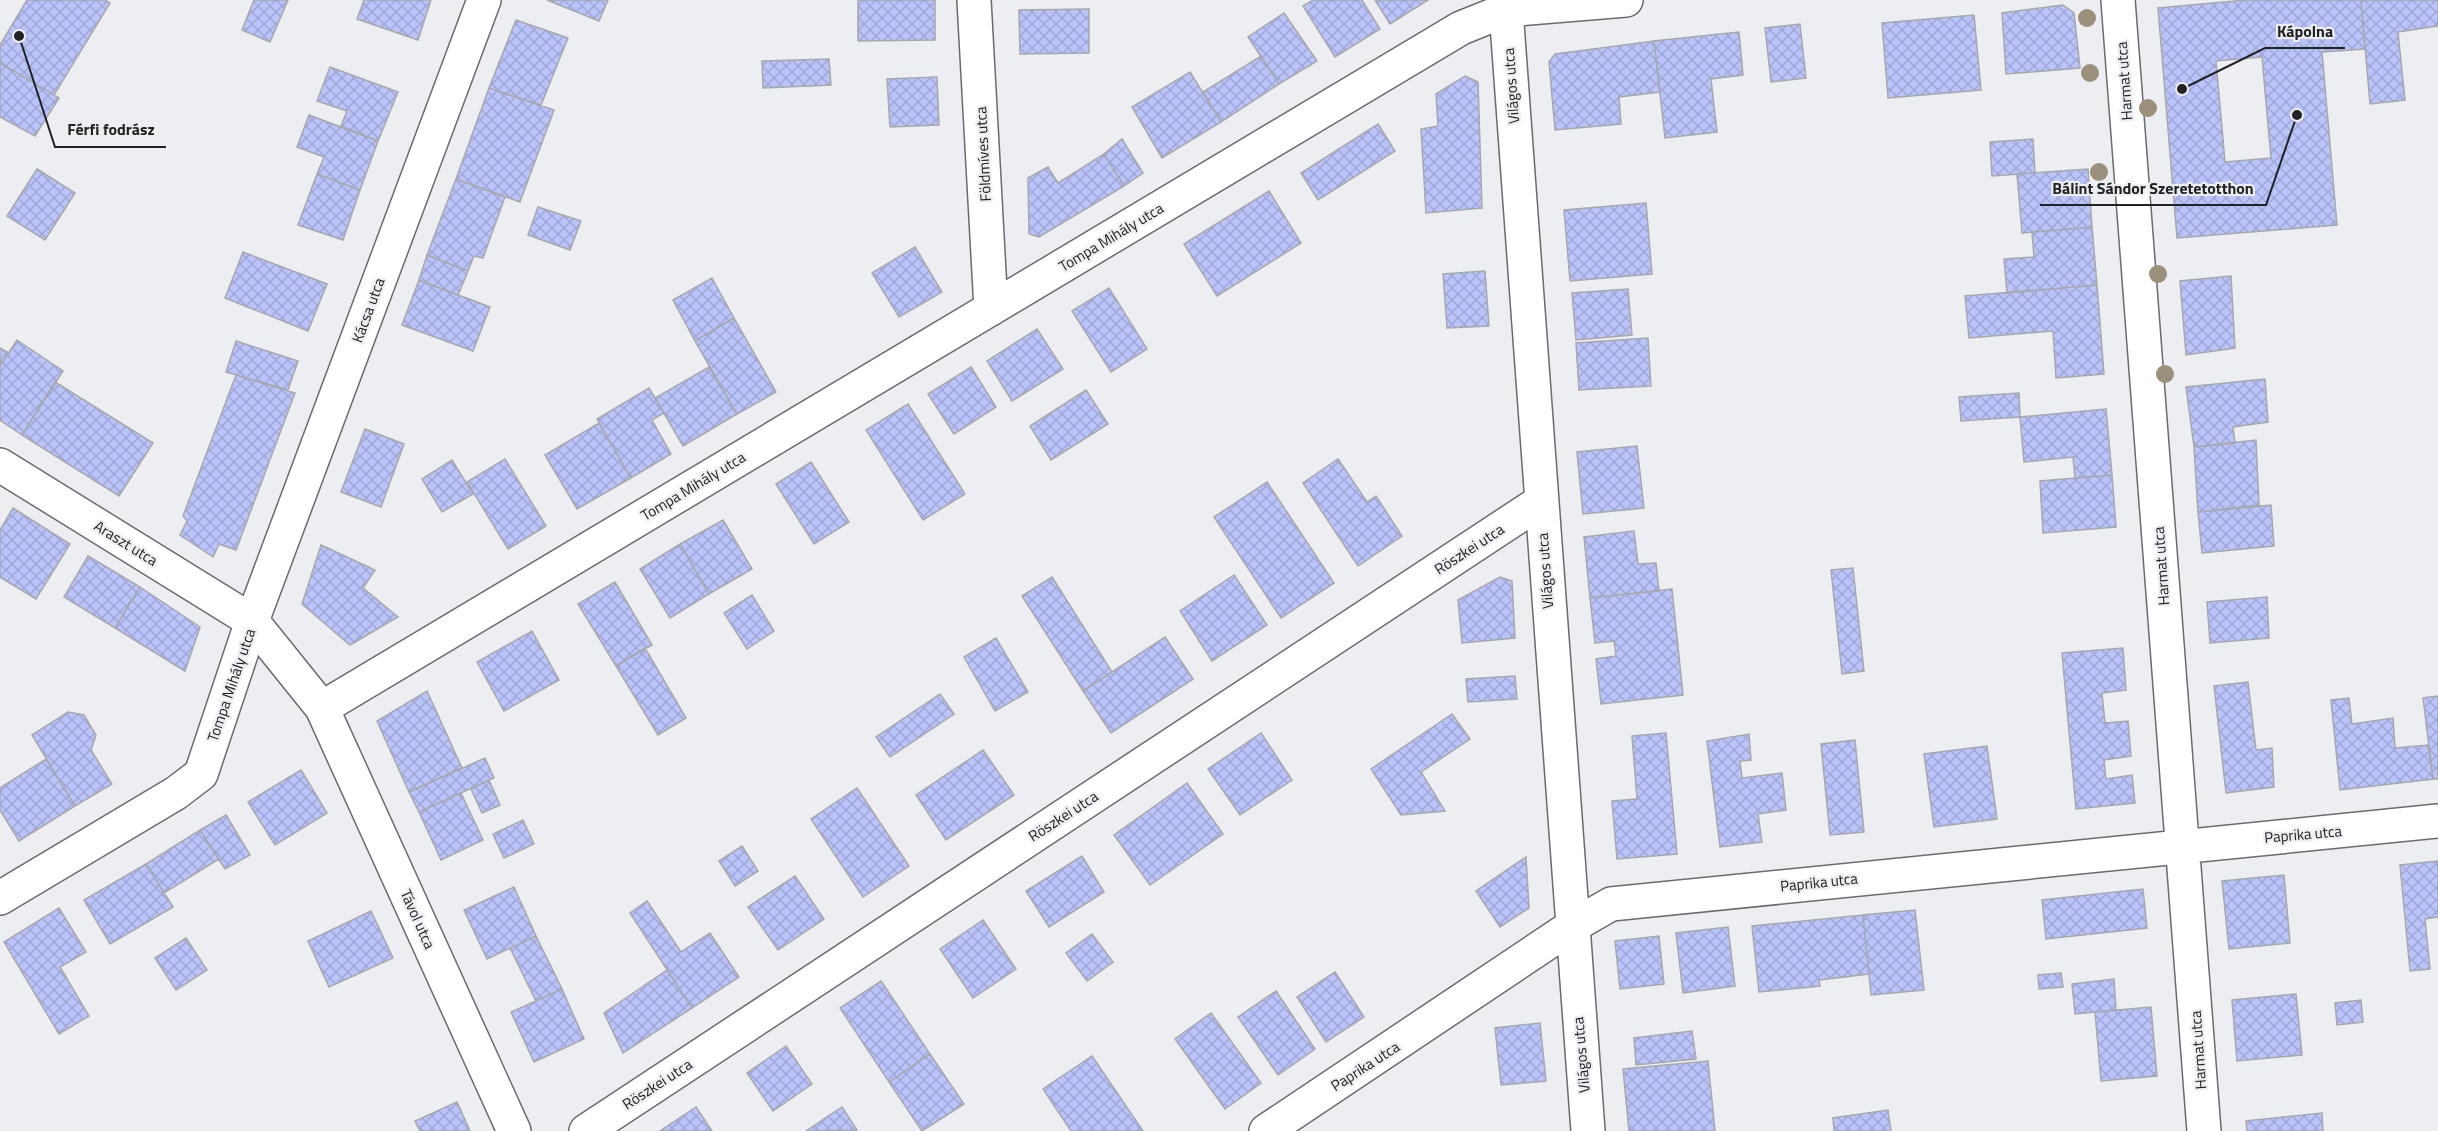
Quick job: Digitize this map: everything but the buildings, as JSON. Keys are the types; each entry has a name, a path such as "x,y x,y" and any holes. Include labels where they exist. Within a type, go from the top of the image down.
{"street":[{"name":"Kácsa utca","path":"252,621 484,0"},
{"name":"Földmíves utca","path":"974,0 991,309"},
{"name":"Tompa Mihály utca","path":"252,621 322,708 1461,28 1505,5 1626,0"},
{"name":"Harmat utca","path":"2118,0 2204,1131"},
{"name":"Világos utca","path":"1505,5 1571,927 1588,1131"},
{"name":"Araszt utca","path":"0,465 252,621"},
{"name":"Röszkei utca","path":"586,1131 1540,502"},
{"name":"Tompa Mihály utca","path":"0,898 176,793 201,774 252,621"},
{"name":"Távol utca","path":"322,708 514,1131"},
{"name":"Paprika utca","path":"1266,1131 1571,927 1611,904 2438,821"}],"place":[{"name":"Férfi fodrász","path":"19,36"},
{"name":"Kápolna","path":"2182,89"},
{"name":"Bálint Sándor Szeretetotthon","path":"2297,115"}]}
